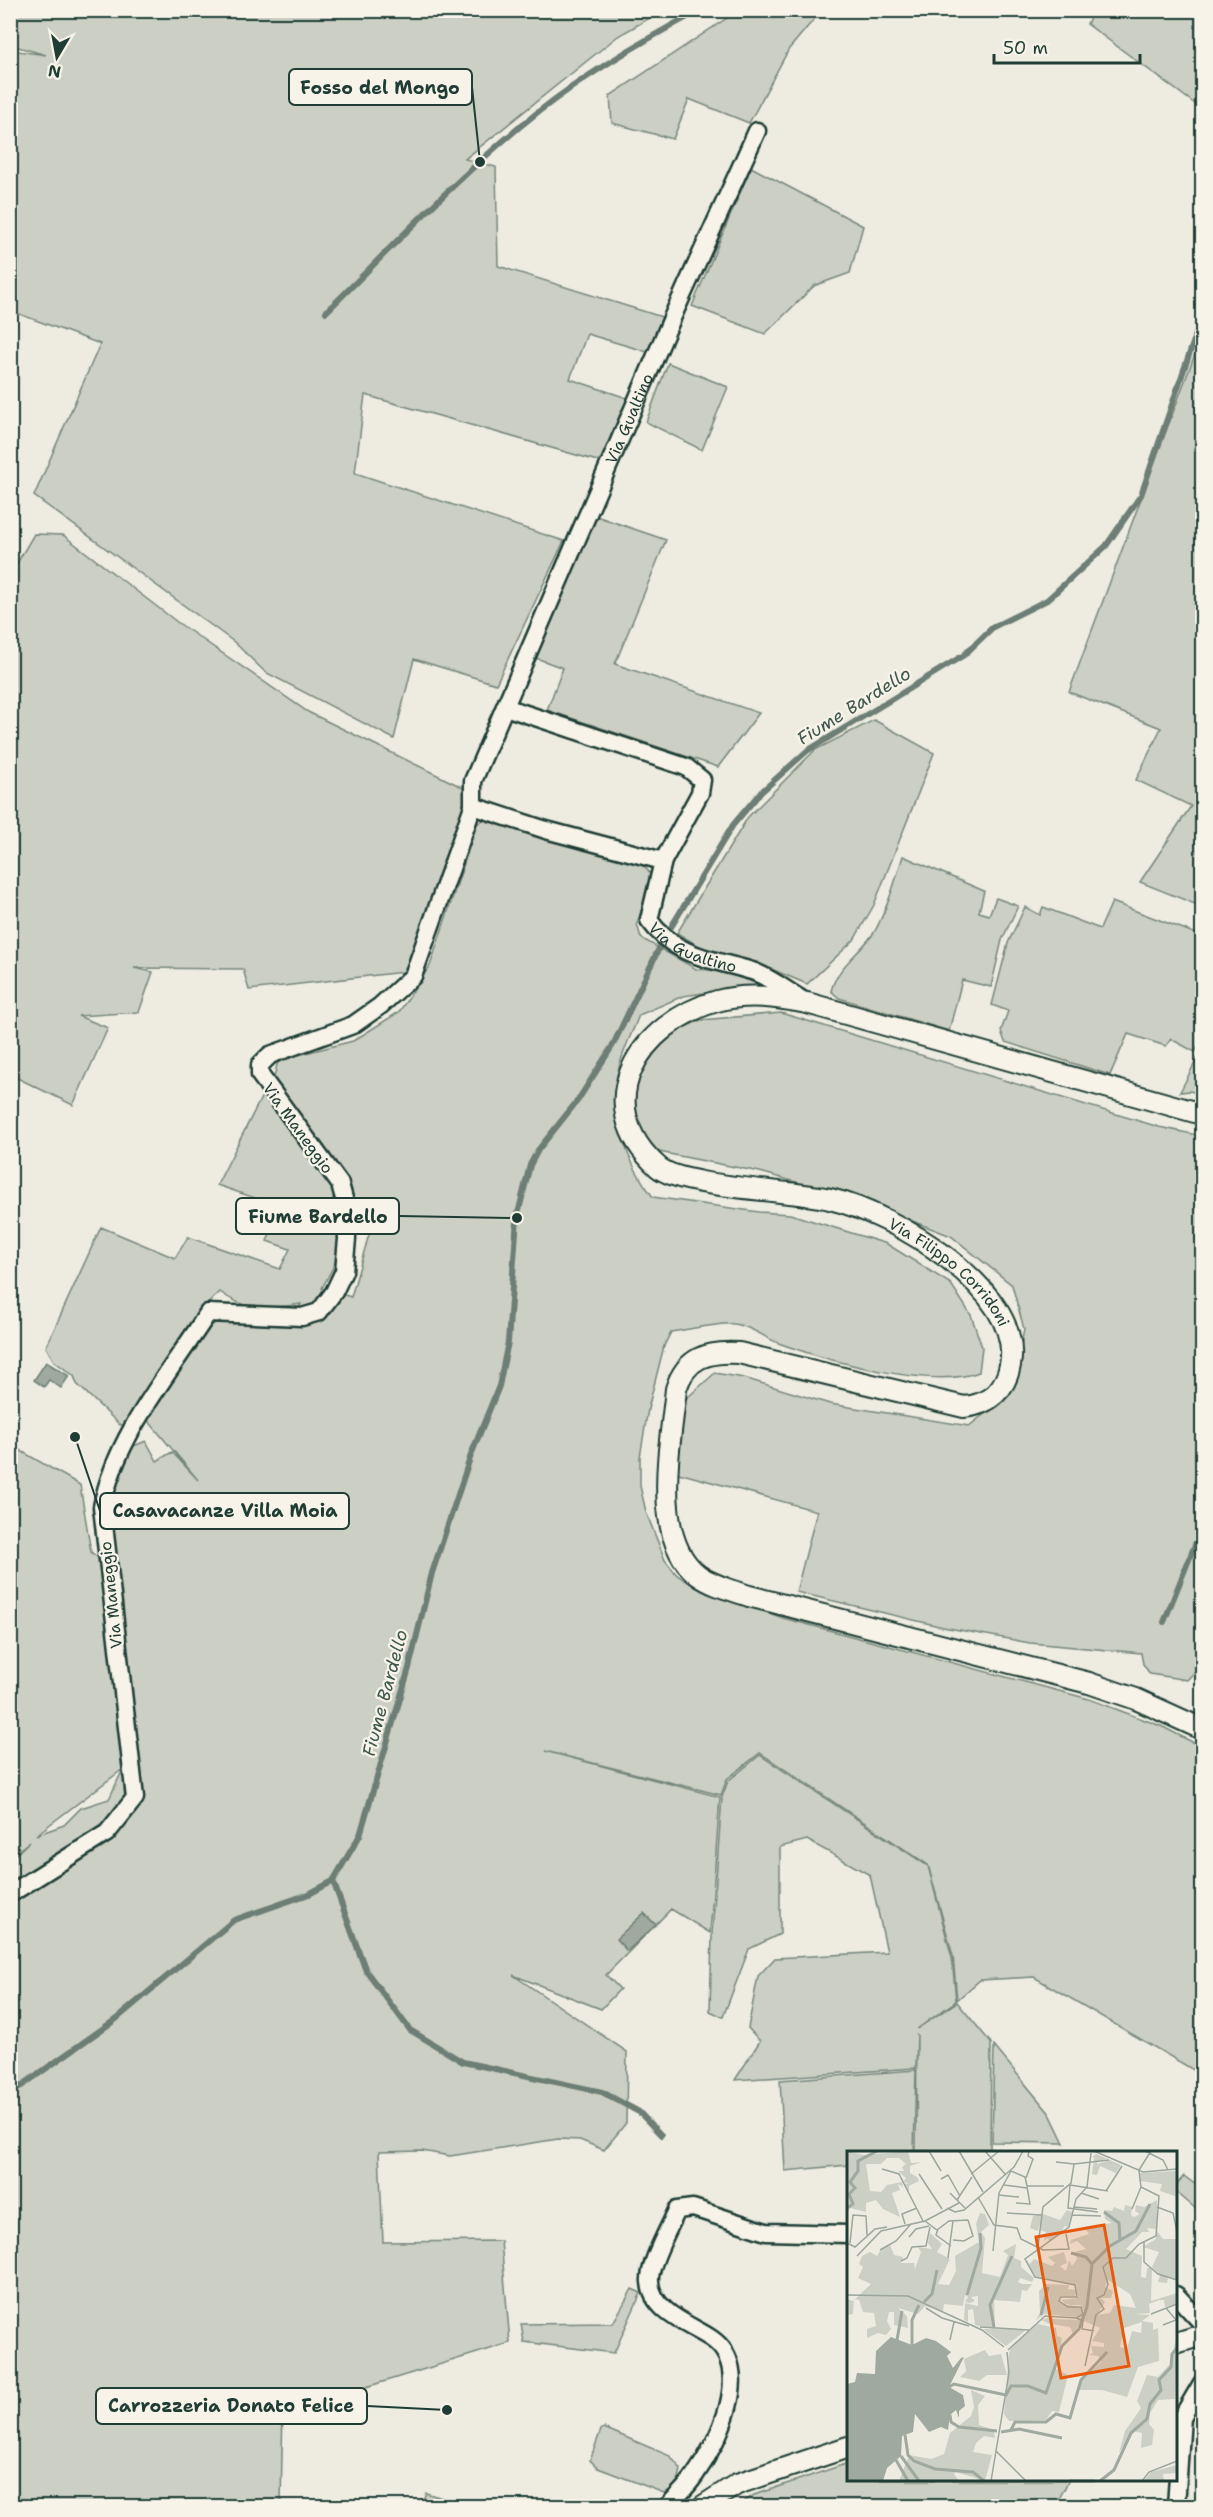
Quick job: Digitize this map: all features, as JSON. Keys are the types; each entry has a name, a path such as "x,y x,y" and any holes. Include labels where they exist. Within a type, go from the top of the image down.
{"street":[{"name":"Via Gualtino","path":"473,806 473,781 676,309 757,131"},
{"name":"Via Gualtino","path":"505,707 686,766 702,780 700,793 663,861 649,920 657,932 678,947 708,962 754,972 807,1003"},
{"path":"473,806 546,830 663,861"},
{"name":"Via Maneggio","path":"10,1894 107,1833 135,1798 102,1507 107,1479 127,1437 208,1313 302,1317 319,1312 334,1292 344,1271 347,1239 346,1206 340,1185 260,1076 260,1065 270,1055 352,1025 380,1006 413,976 473,806"},
{"name":"Via Filippo Corridoni","path":"1203,1114 807,1003 761,996 720,1000 699,1007 668,1025 642,1049 627,1075 625,1105 634,1136 658,1167 668,1174 692,1180 830,1199 861,1208 907,1231 966,1273 997,1307 1010,1340 1010,1366 999,1391 975,1406 964,1407 739,1353 721,1352 693,1360 680,1377 676,1389 666,1506 669,1523 686,1562 699,1576 724,1588 1089,1683 1136,1699 1203,1729"},
{"path":"668,2506 696,2475 727,2415 732,2380 730,2364 724,2351 714,2340 671,2315 656,2297 650,2283 653,2266 677,2210 693,2208 766,2232 847,2234"},
{"path":"1177,2296 1203,2323"},
{"path":"1177,2343 1203,2335"},
{"path":"1176,2506 1182,2417 1203,2383"},
{"path":"703,2506 737,2484 847,2448"}],"shaded area":[{"path":"739,10 821,11 789,49 749,123 689,99 673,139 612,123 610,96"},
{"path":"10,11 662,11 618,36 465,159 496,167 498,266 662,317 648,352 587,334 570,379 630,399 601,462 365,395 355,473 564,541 496,684 414,659 394,739 265,672 234,642 34,496 100,344 11,311 11,50 46,55 11,45"},
{"path":"1093,11 1202,11 1202,109 1087,24"},
{"path":"751,167 863,226 850,273 814,286 765,334 692,306"},
{"path":"1202,335 1202,907 1140,882 1191,806 1136,780 1161,728 1069,692"},
{"path":"668,363 728,387 702,450 646,422"},
{"path":"596,516 666,540 615,664 759,713 718,767 547,710 563,668 536,658"},
{"path":"34,534 63,535 177,622 308,712 466,789 458,836 444,883 425,929 403,972 249,990 243,969 134,968 153,972 139,1012 78,1016 108,1028 73,1105 11,1075 10,575"},
{"path":"874,720 934,753 874,905 854,940 807,984 757,963 707,951 677,933 748,817 815,750"},
{"path":"483,820 577,848 633,859 646,868 652,877 637,924 641,938 696,969 723,971 761,985 683,996 639,1015 623,1053 617,1076 616,1108 629,1155 653,1197 759,1212 790,1214 887,1244 951,1284 971,1315 982,1347 979,1372 959,1377 935,1378 881,1371 826,1358 781,1344 747,1327 735,1324 671,1332 664,1346 648,1409 640,1457 640,1486 646,1512 665,1560 677,1575 696,1587 783,1618 1089,1699 1161,1726 1202,1747 1202,2075 1034,1977 980,1980 957,2000 953,1956 928,1865 760,1753 727,1779 721,1795 545,1751 720,1797 710,1933 671,1909 606,1975 620,1989 601,2009 513,1975 627,2052 626,2123 604,2150 580,2140 558,2139 450,2156 422,2151 379,2152 383,2242 501,2241 510,2343 314,2403 283,2407 281,2502 288,2506 11,2506 10,1860 30,1841 11,1856 11,1445 80,1485 91,1552 117,1573 109,1524 111,1490 131,1447 146,1441 157,1461 172,1452 198,1480 146,1418 161,1392 190,1346 213,1324 231,1318 289,1325 301,1304 249,1306 220,1292 194,1317 129,1424 120,1425 77,1384 74,1376 54,1361 46,1347 101,1227 175,1258 188,1237 280,1269 290,1249 267,1241 281,1207 217,1185 263,1094 330,1179 335,1193 332,1201 328,1210 314,1220 342,1230 337,1260 322,1288 351,1297 370,1231 371,1205 354,1203 340,1172 273,1082 278,1060 353,1041 399,1012 430,966 477,824","holes":["123,1769 109,1799 81,1808 64,1825 36,1835"]},
{"path":"903,856 984,891 979,912 989,915 996,898 1018,906 1002,940 991,987 962,980 949,1031 839,998 831,991 839,974 870,939 880,922"},
{"path":"1112,902 1202,936 1202,1038 1195,1052 1171,1039 1166,1046 1128,1034 1110,1075 1005,1042 1001,1031 1008,1011 992,1005 1008,943 1025,907 1040,915 1043,907 1100,929"},
{"path":"781,1013 1159,1127 1202,1136 1202,1664 1187,1680 1150,1674 1143,1664 1141,1653 1030,1643 943,1627 796,1592 817,1511 675,1472 680,1445 680,1404 715,1373 744,1378 830,1404 969,1426 997,1404 1017,1368 1024,1329 1012,1285 951,1236 852,1198 760,1172 659,1152 641,1134 634,1096 640,1066 667,1035 701,1020"},
{"path":"1202,1049 1202,1095 1190,1091 1180,1092"},
{"path":"46,1362 69,1376 61,1388 49,1380 44,1387 34,1380"},
{"path":"760,1755 928,1866 952,1958 956,2001 917,2029 957,2002 991,2043 990,2151 916,2151 917,2034 916,2068 735,2080 760,2041 748,2028 758,1976 775,1958 887,1952 870,1875 807,1840 780,1847 780,1934 749,1949 723,2017 710,2011 712,1934 722,1797 728,1781"},
{"path":"644,1913 656,1925 627,1951 616,1939"},
{"path":"994,2046 1050,2114 1064,2143 992,2142"},
{"path":"916,2070 914,2151 847,2151 847,2165 785,2171 780,2080"},
{"path":"1184,2176 1200,2188 1202,2186 1202,2214 1177,2193 1177,2184"},
{"path":"632,2289 641,2293 614,2353 524,2342 521,2324 613,2323"},
{"path":"604,2428 670,2456 681,2469 674,2487 664,2493 598,2468 590,2460 601,2430"},
{"path":"847,2463 847,2481 1068,2481 1055,2506 738,2506 754,2495"},
{"path":"426,2493 468,2506 420,2506"}],"waterway":[{"path":"326,312 456,184 538,112 617,58 700,10"},
{"name":"Fiume Bardello","path":"10,2094 115,2020 234,1920 309,1894 333,1881 360,1835 409,1668 432,1573 471,1455 499,1386 508,1342 517,1218 530,1165 538,1150 578,1100 613,1045 662,942 733,825 760,793 807,751 964,655 993,627 1047,600 1106,546 1141,495 1202,317"},
{"path":"1164,1622 1202,1527"},
{"path":"333,1881 366,1971 410,2030 463,2062 602,2092 639,2112 661,2135"}],"place":[{"name":"Fosso del Mongo","path":"480,162"},
{"name":"Fiume Bardello","path":"517,1218"},
{"name":"Casavacanze Villa Moia","path":"75,1437"},
{"name":"Carrozzeria Donato Felice","path":"447,2410"}]}
